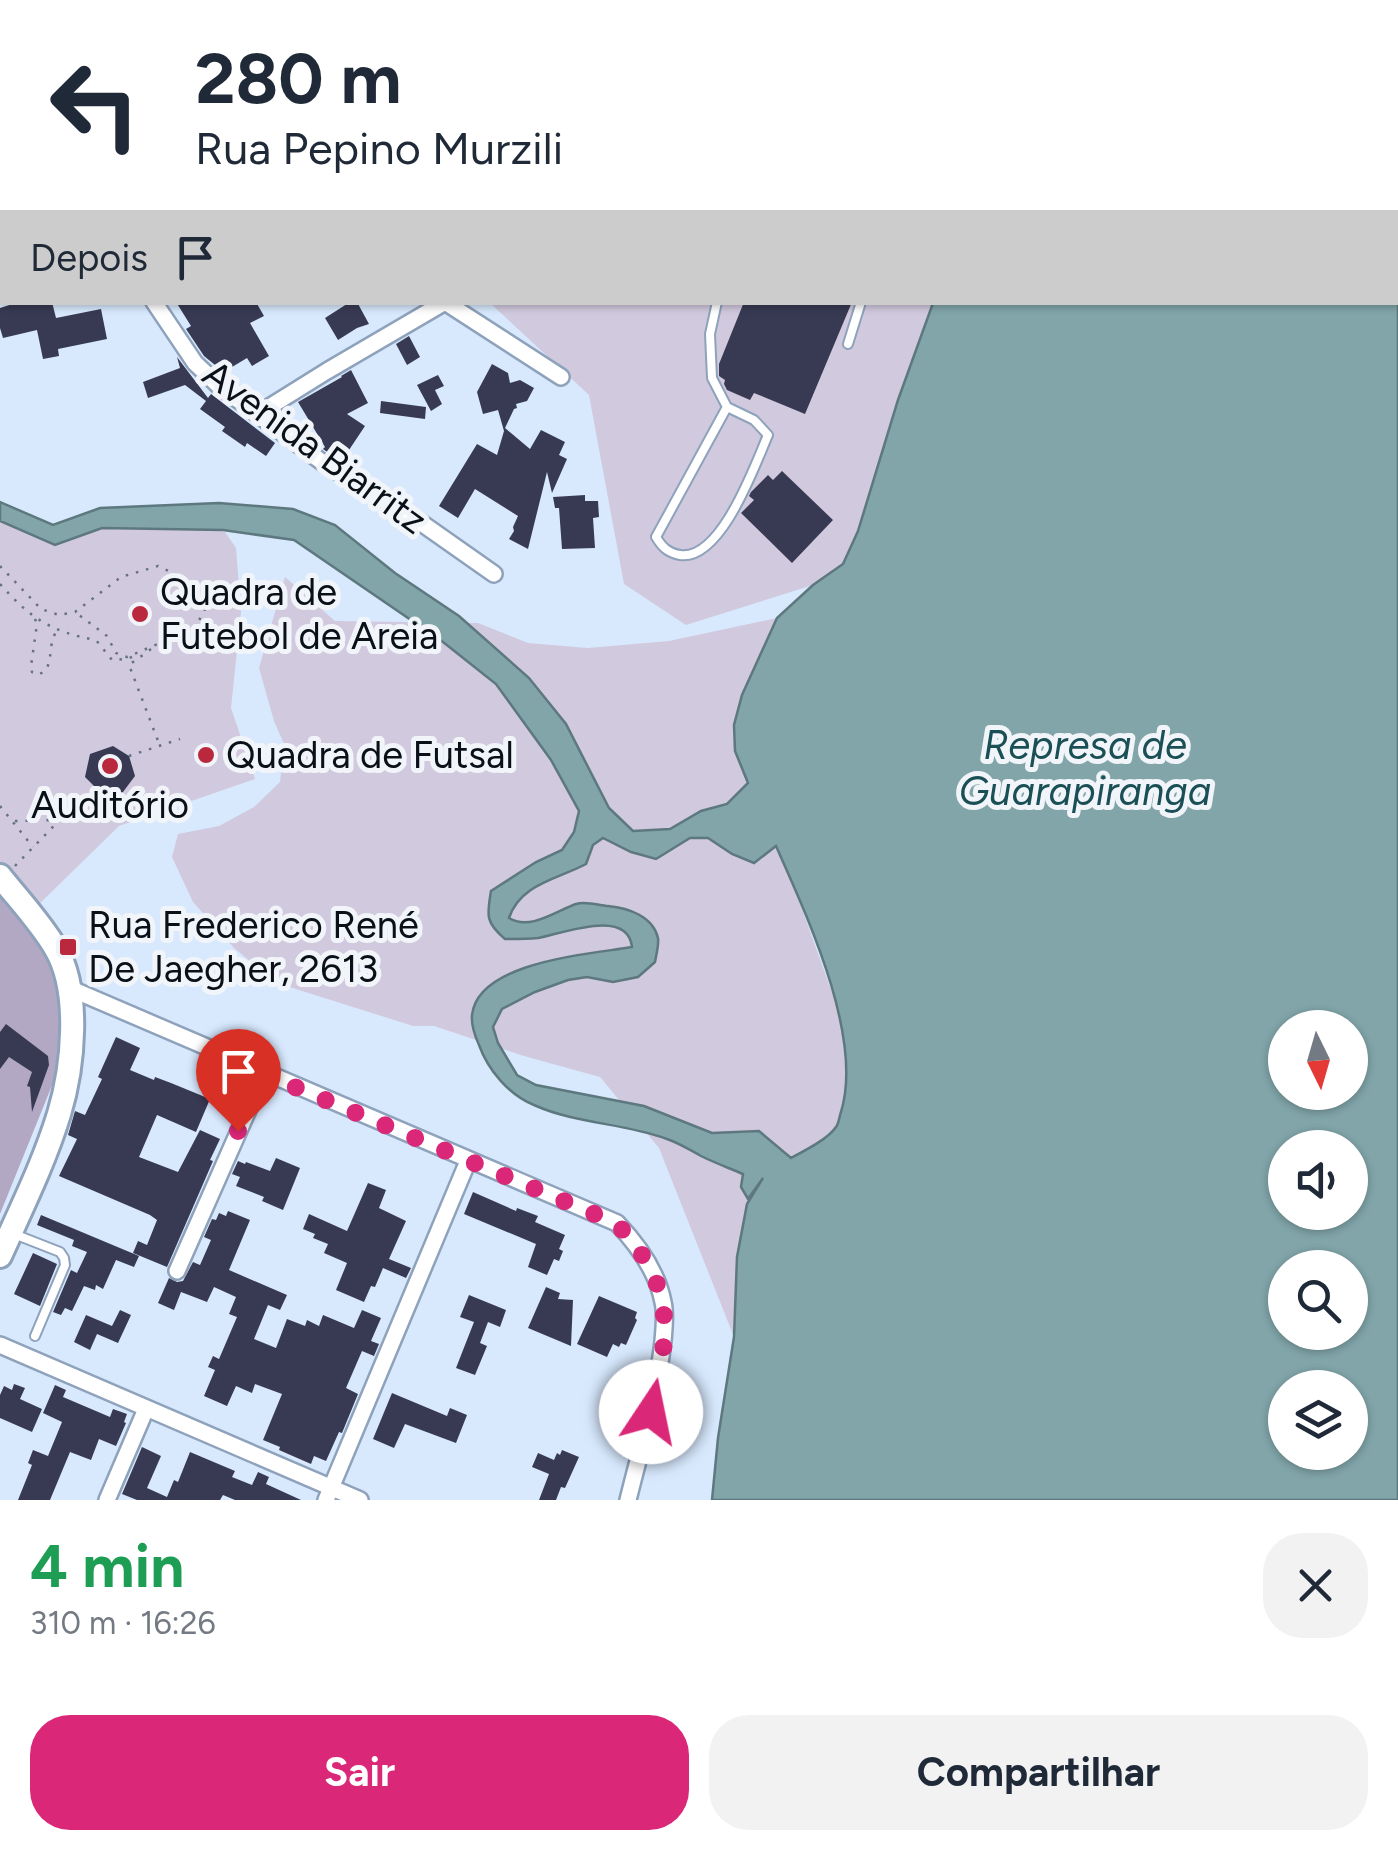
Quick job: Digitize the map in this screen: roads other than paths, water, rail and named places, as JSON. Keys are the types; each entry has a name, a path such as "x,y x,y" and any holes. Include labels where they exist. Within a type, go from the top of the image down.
{"main road":[{"path":"0,1256 59,1114 68,1073 72,1009 56,948 1,878"}],"street":[{"name":"Avenida Biarritz","path":"156,305 195,363 218,385 322,462 420,522 494,574"},
{"path":"258,414 440,305"},
{"path":"450,305 561,378"},
{"path":"68,988 616,1223 649,1264 664,1305 665,1322 658,1380 628,1500"},
{"path":"177,1271 264,1074"},
{"path":"328,1494 468,1161"},
{"path":"0,1345 328,1494 360,1500"},
{"path":"107,1500 146,1409"}],"lane":[{"path":"716,305 710,334 712,378 727,407 754,420 768,435 740,498 713,538 705,548 687,556 674,554 662,548 656,537 727,407"},
{"path":"848,344 861,305"},
{"path":"10,1232 60,1252 64,1258 36,1336"}],"water":[{"name":"Represa de Guarapiranga","path":"932,305 1398,305 1398,1500 712,1500 734,1337 737,1257 747,1204 763,1178 748,1199 741,1187 743,1174 667,1139 566,1116 525,1101 500,1081 488,1064 472,1023 479,997 515,972 565,957 632,947 628,935 619,928 592,926 538,938 505,939 491,923 491,891 562,850 574,832 579,811 551,760 496,684 443,642 294,540 223,530 102,528 55,545 0,521 0,502 53,525 100,508 219,503 293,509 335,525 395,573 459,616 529,678 566,724 609,808 633,831 670,829 701,811 727,804 748,783 735,751 734,725 742,695 777,618 843,564 858,531","holes":["603,838 656,859 690,838 708,838 754,863 776,846 829,977 845,1049 846,1082 838,1124 827,1136 791,1158 759,1131 712,1133 644,1106 536,1085 517,1075 498,1043 493,1027 502,1009 568,980 587,977 613,982 638,977 655,962 655,930 639,914 624,909 580,903 534,921 509,918 531,890 586,864 593,845"]}],"place":[{"name":"Quadra de Futebol de Areia","path":"140,614"},
{"name":"Quadra de Futsal","path":"206,755"},
{"name":"Auditório","path":"110,766"},
{"name":"Rua Frederico René De Jaegher, 2613","path":"68,947"}]}
